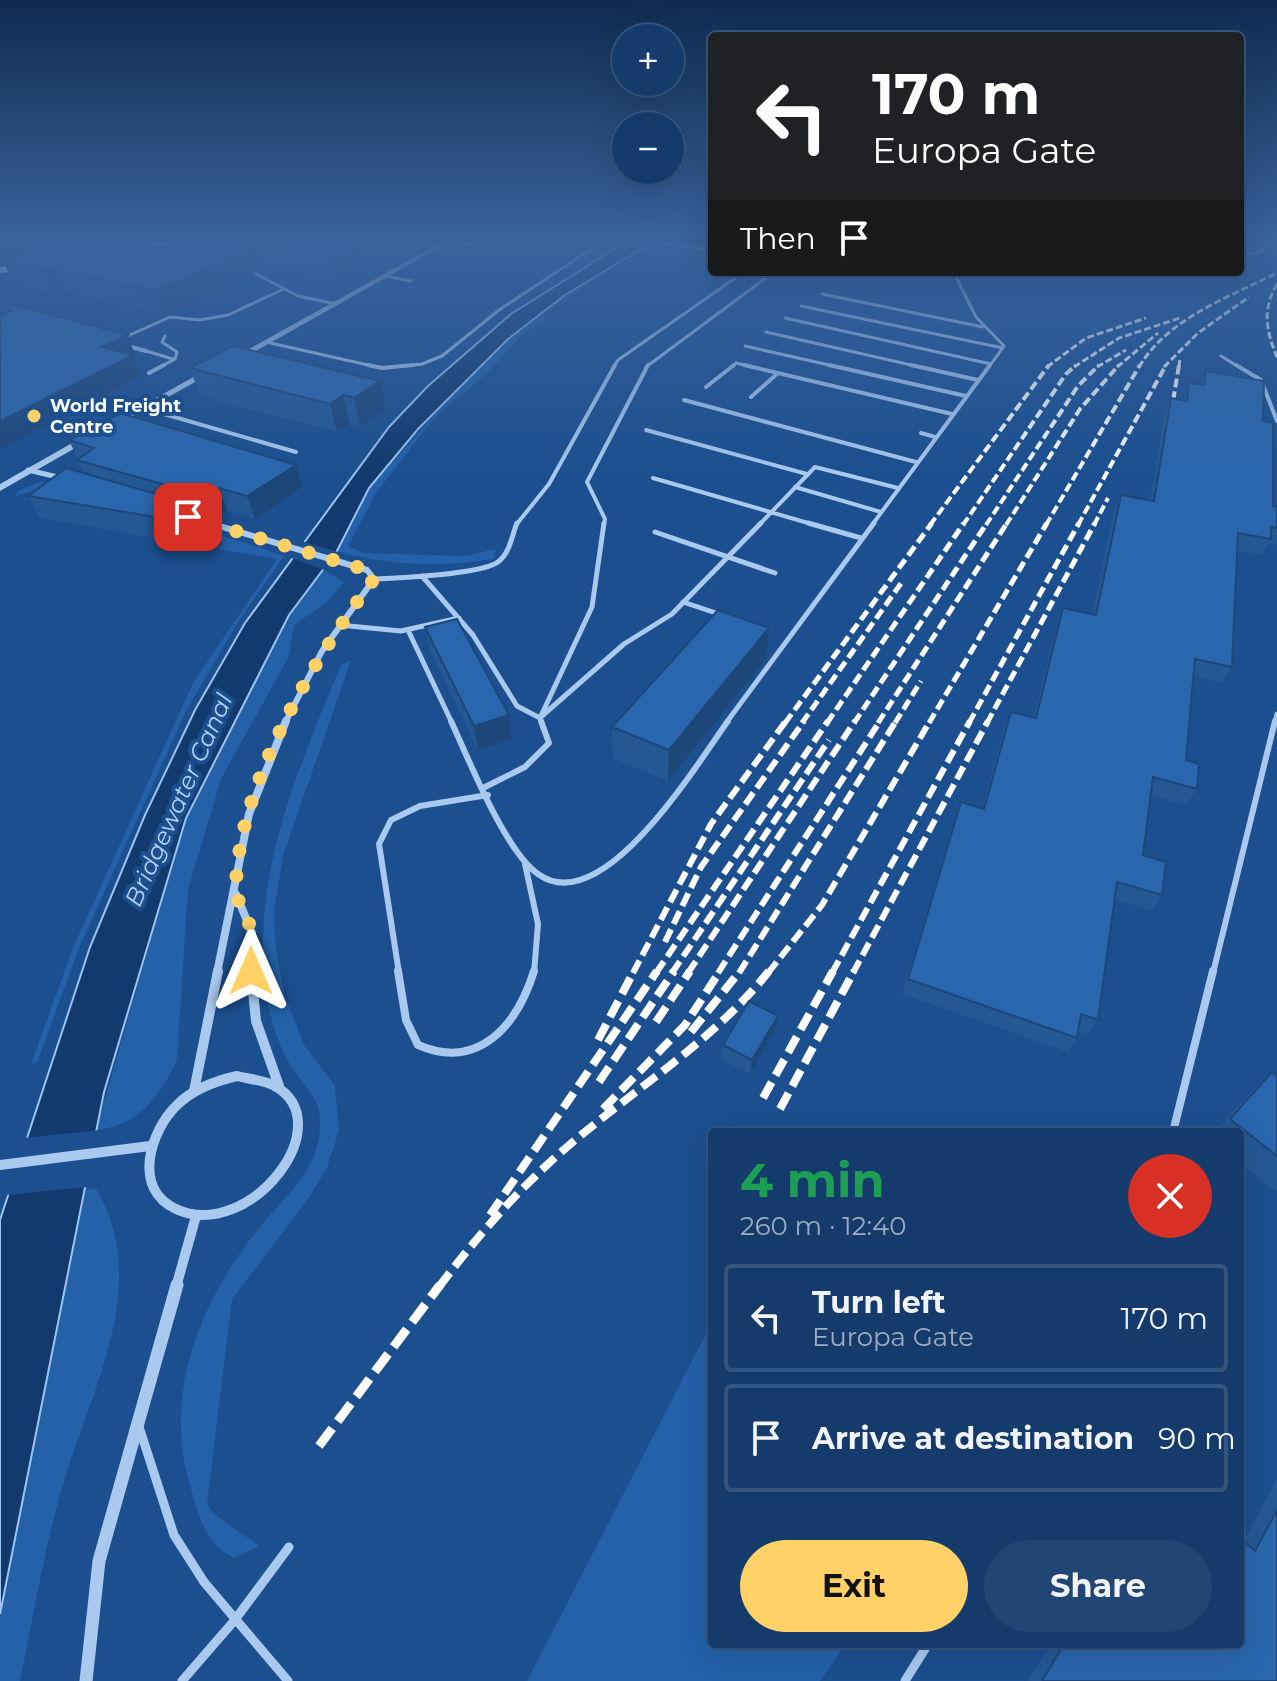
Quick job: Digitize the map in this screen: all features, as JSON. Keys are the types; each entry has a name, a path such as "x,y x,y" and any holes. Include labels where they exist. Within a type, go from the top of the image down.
{"street":[{"path":"0,488 309,318"},
{"path":"112,342 146,351"},
{"path":"28,470 76,482"},
{"path":"183,515 367,570 374,579 322,651 261,778 238,855 236,893 227,918 194,1091"},
{"path":"236,893 252,933 251,971 256,1021 279,1086 292,1100 299,1119 297,1142 287,1165 270,1187 248,1204 222,1214 196,1216 176,1211 156,1193 147,1166 150,1146 160,1125 194,1091 237,1076 260,1078 279,1086"},
{"path":"0,1165 150,1146"},
{"path":"86,1681 99,1561 136,1419 196,1216"}],"lane":[{"path":"112,342 167,318"},
{"path":"184,318 209,318"},
{"path":"266,342 382,368 432,361 488,318"},
{"path":"374,579 422,576 496,564 505,555 516,525 549,484 618,360 677,318"},
{"path":"540,718 592,607 605,519 587,482 643,370 654,358 709,318"},
{"path":"787,318 991,364"},
{"path":"861,318 1003,348"},
{"path":"941,318 987,328"},
{"path":"408,630 487,791 501,828 525,864 541,876 567,881 605,870 642,838 1003,348 1003,342 977,318"},
{"path":"766,332 978,380"},
{"path":"149,373 175,359 177,352 162,342 165,336"},
{"path":"745,346 966,396"},
{"path":"146,351 175,359"},
{"path":"1221,356 1261,380 1277,421"},
{"path":"706,387 736,363 952,414"},
{"path":"751,397 778,373"},
{"path":"684,400 917,462"},
{"path":"143,408 296,452"},
{"path":"646,430 807,474"},
{"path":"921,433 935,437"},
{"path":"540,718 624,644 658,625 815,467 898,488"},
{"path":"653,478 861,538"},
{"path":"795,487 881,512"},
{"path":"655,532 775,573"},
{"path":"422,576 459,618 517,706 540,718 549,743 540,755 487,791 420,806 391,820 379,844 406,1020 418,1045 446,1055 473,1049 496,1035 522,1007 537,967 539,930 525,864"},
{"path":"683,602 727,617"},
{"path":"339,625 408,630 459,618"},
{"path":"1174,1128 1277,714"},
{"path":"136,1419 174,1535 234,1621 288,1681"},
{"path":"182,1681 234,1621 289,1547"},
{"path":"905,1681 926,1648"}],"shaded area":[{"path":"535,318 547,319 522,334 489,372 434,418 376,493 348,546 363,553 465,556 496,549 494,559 415,564 375,560 337,551 369,488 463,384 508,339"},
{"path":"39,482 63,483 284,556 238,622 186,711 79,948 37,1063 31,1064 73,948 193,683 277,559 218,549 223,543 52,486 15,496 18,491"},
{"path":"323,570 344,582 327,602 294,625 288,658 221,779 188,889 177,1060 155,1097 136,1116 124,1123 96,1130 186,818 289,615"},
{"path":"351,660 283,856 274,910 276,951 285,996 304,1045 335,1086 339,1130 327,1168 308,1199 232,1299 207,1504 213,1513 259,1546 234,1558 210,1538 191,1489 183,1454 181,1418 184,1383 192,1349 221,1284 261,1226 302,1177 318,1142 318,1108 283,1052 268,1004 263,960 264,916 270,873 293,788 341,665"},
{"path":"84,1187 97,1190 113,1228 119,1266 117,1304 110,1343 54,1518 20,1681 0,1681 0,1614"},
{"path":"708,1330 708,1648 843,1648 820,1681 527,1681"}],"water":[{"name":"Bridgewater Canal","path":"506,318 535,318 508,339 418,429 369,488 337,551 289,615 186,818 104,1092 0,1614 0,1220 90,947 145,815 195,710 245,623 389,427 428,386"}],"pier":[{"path":"298,540 341,553 327,571 286,556"},
{"path":"100,1130 88,1187 6,1195 23,1138"}],"building":[{"path":"0,318 65,318 128,335 102,347 134,355 0,421"},
{"path":"233,346 380,381 354,398 343,395 330,404 190,368"},
{"path":"1206,371 1264,381 1263,421 1273,423 1273,506 1277,507 1277,528 1271,527 1271,539 1238,533 1232,667 1195,659 1186,760 1199,764 1197,789 1153,777 1143,855 1166,862 1162,895 1117,882 1098,1020 1081,1014 1077,1038 908,979 961,802 984,809 1011,712 1036,718 1063,608 1096,615 1121,495 1154,501 1171,398 1187,401 1189,383 1204,385"},
{"path":"121,413 296,465 247,496 219,488 208,497 77,460 94,448 69,440"},
{"path":"66,468 198,506 180,521 28,496"},
{"path":"718,610 769,628 669,750 612,727"},
{"path":"457,619 509,715 474,726 425,627"},
{"path":"749,1001 778,1016 752,1060 723,1045"},
{"path":"1272,1072 1277,1076 1277,1156 1230,1119"},
{"path":"1277,1510 1277,1681 1042,1681 1062,1648 1244,1648 1244,1541 1255,1551"}],"railway":[{"path":"1048,366 1086,338 1145,318"},
{"path":"1074,367 1119,338 1179,318"},
{"path":"1139,367 1166,335 1189,318"},
{"path":"1166,365 1198,333 1219,318"},
{"path":"1267,318 1277,357"},
{"path":"1118,366 1158,333"},
{"path":"1097,367 1126,350"},
{"path":"1179,367 1180,358"},
{"path":"963,525 1066,374 1076,365"},
{"path":"1046,525 1140,365"},
{"path":"1078,525 1166,365"},
{"path":"1171,413 1179,365"},
{"path":"930,525 1048,366"},
{"path":"1006,525 1080,409 1118,366"},
{"path":"986,525 1078,386 1097,367"},
{"path":"1094,525 1108,498"},
{"path":"785,723 932,523"},
{"path":"827,723 964,523"},
{"path":"854,723 987,523"},
{"path":"878,723 1007,523"},
{"path":"929,723 1047,523"},
{"path":"969,723 1079,523"},
{"path":"987,723 1095,523"},
{"path":"802,723 902,582"},
{"path":"895,723 921,681"},
{"path":"633,973 711,824 786,721"},
{"path":"665,942 701,867 804,721"},
{"path":"656,973 828,721"},
{"path":"688,973 855,721"},
{"path":"718,973 880,721"},
{"path":"739,973 896,721"},
{"path":"768,973 822,905 930,721"},
{"path":"832,973 970,721"},
{"path":"853,973 988,721"},
{"path":"672,973 829,740"},
{"path":"598,1040 634,971"},
{"path":"490,1215 657,971"},
{"path":"599,1082 674,971"},
{"path":"656,1022 690,971"},
{"path":"603,1109 685,1025 720,971"},
{"path":"691,1032 740,971"},
{"path":"439,1287 491,1223 533,1178 719,1024 769,971"},
{"path":"763,1098 833,971"},
{"path":"780,1109 854,971"},
{"path":"319,1446 440,1285"}],"place":[{"name":"World Freight Centre","path":"34,416"}],"route":[{"path":"188,517 367,570 374,579 322,651 284,726 249,814 238,855 236,893 252,933 251,971"}]}
